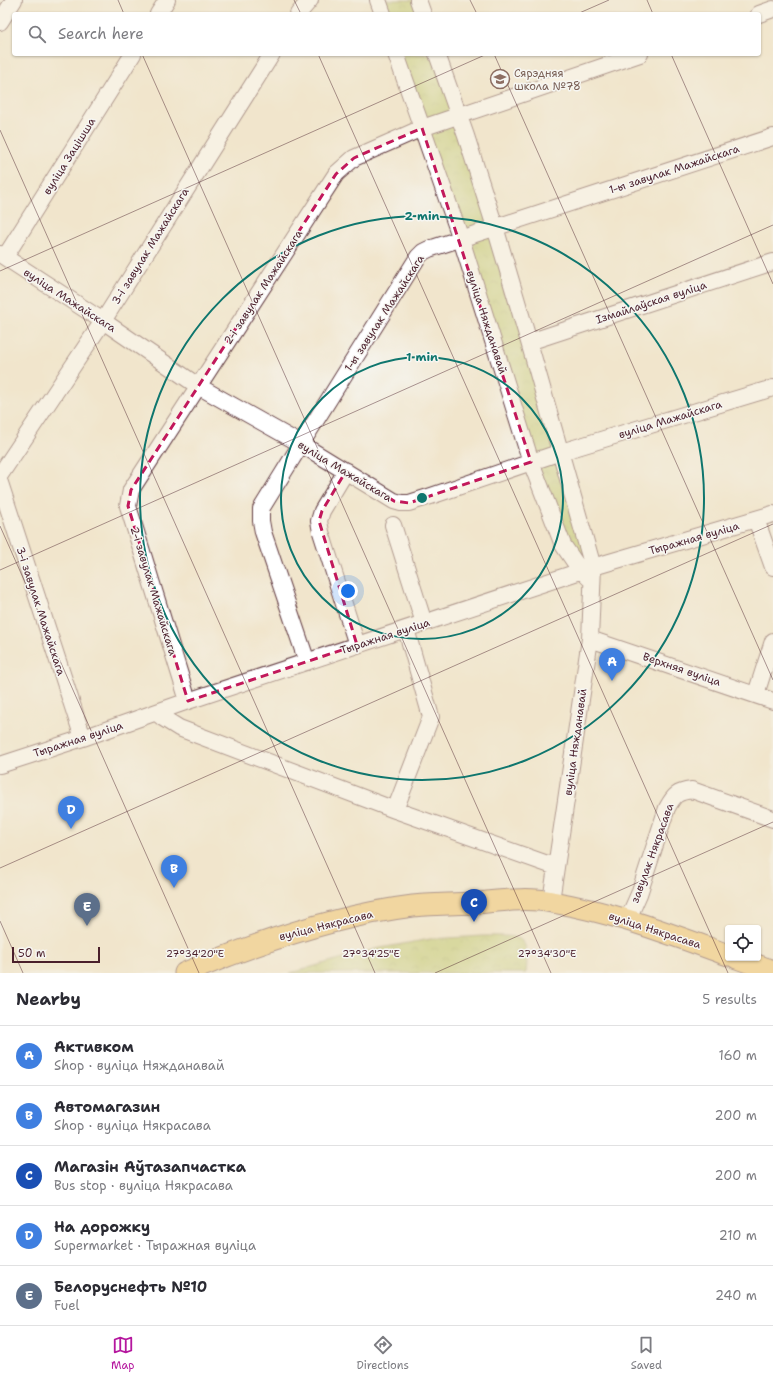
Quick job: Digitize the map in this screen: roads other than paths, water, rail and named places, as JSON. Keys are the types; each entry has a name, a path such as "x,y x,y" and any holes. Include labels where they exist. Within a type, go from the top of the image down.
{"main road":[{"name":"вуліца Някрасава","path":"185,973 247,948 290,933 350,917 413,906 519,900 551,902 628,919 725,954"},
{"path":"745,961 773,971"}],"street":[{"path":"0,22 14,0"},
{"path":"159,12 167,0"},
{"path":"300,12 310,0"},
{"path":"378,0 382,12"},
{"path":"418,0 422,12"},
{"path":"761,13 773,9"},
{"name":"вуліца Зацішша","path":"2,256 132,56"},
{"name":"3-і завулак Мажайскага","path":"0,476 103,321 271,56"},
{"name":"вуліца Няжданавай","path":"397,56 460,239 531,462 563,545 569,555 589,573"},
{"name":"вуліца Няжданавай","path":"438,56 459,115 530,342 561,452 589,573 590,639 551,902"},
{"name":"2-і завулак Мажайскага","path":"188,701 128,506 130,490 336,174 354,158 422,128 634,56"},
{"name":"1-ы завулак Мажайскага","path":"307,662 263,532 261,509 418,257 429,249 773,137"},
{"name":"вуліца Мажайскага","path":"2,256 103,321 198,386 301,444 394,501 401,503 409,503 561,452 773,388"},
{"name":"Ізмайлаўская вуліца","path":"530,342 773,262"},
{"path":"346,471 322,511 319,521 321,532 357,645"},
{"name":"3-і завулак Мажайскага","path":"0,483 83,738"},
{"name":"Тыражная вуліца","path":"0,765 424,623 589,573 773,514"},
{"path":"756,520 773,567"},
{"path":"392,525 424,623"},
{"path":"395,810 431,717 406,629"},
{"name":"Верхняя вуліца","path":"590,639 773,701"},
{"path":"756,694 773,641"},
{"path":"157,713 179,728 395,810 556,867"},
{"name":"завулак Някрасава","path":"628,919 639,894 667,808 672,799 680,792 692,790 773,819"}],"place":[{"name":"Сярэдняя школа №78","path":"500,79"},
{"name":"Активком","path":"612,681"},
{"name":"На дорожку","path":"71,829"},
{"name":"Автомагазин","path":"174,888"},
{"name":"Магазін Аўтазапчастка","path":"474,922"},
{"name":"Белоруснефть №10","path":"87,926"}]}
